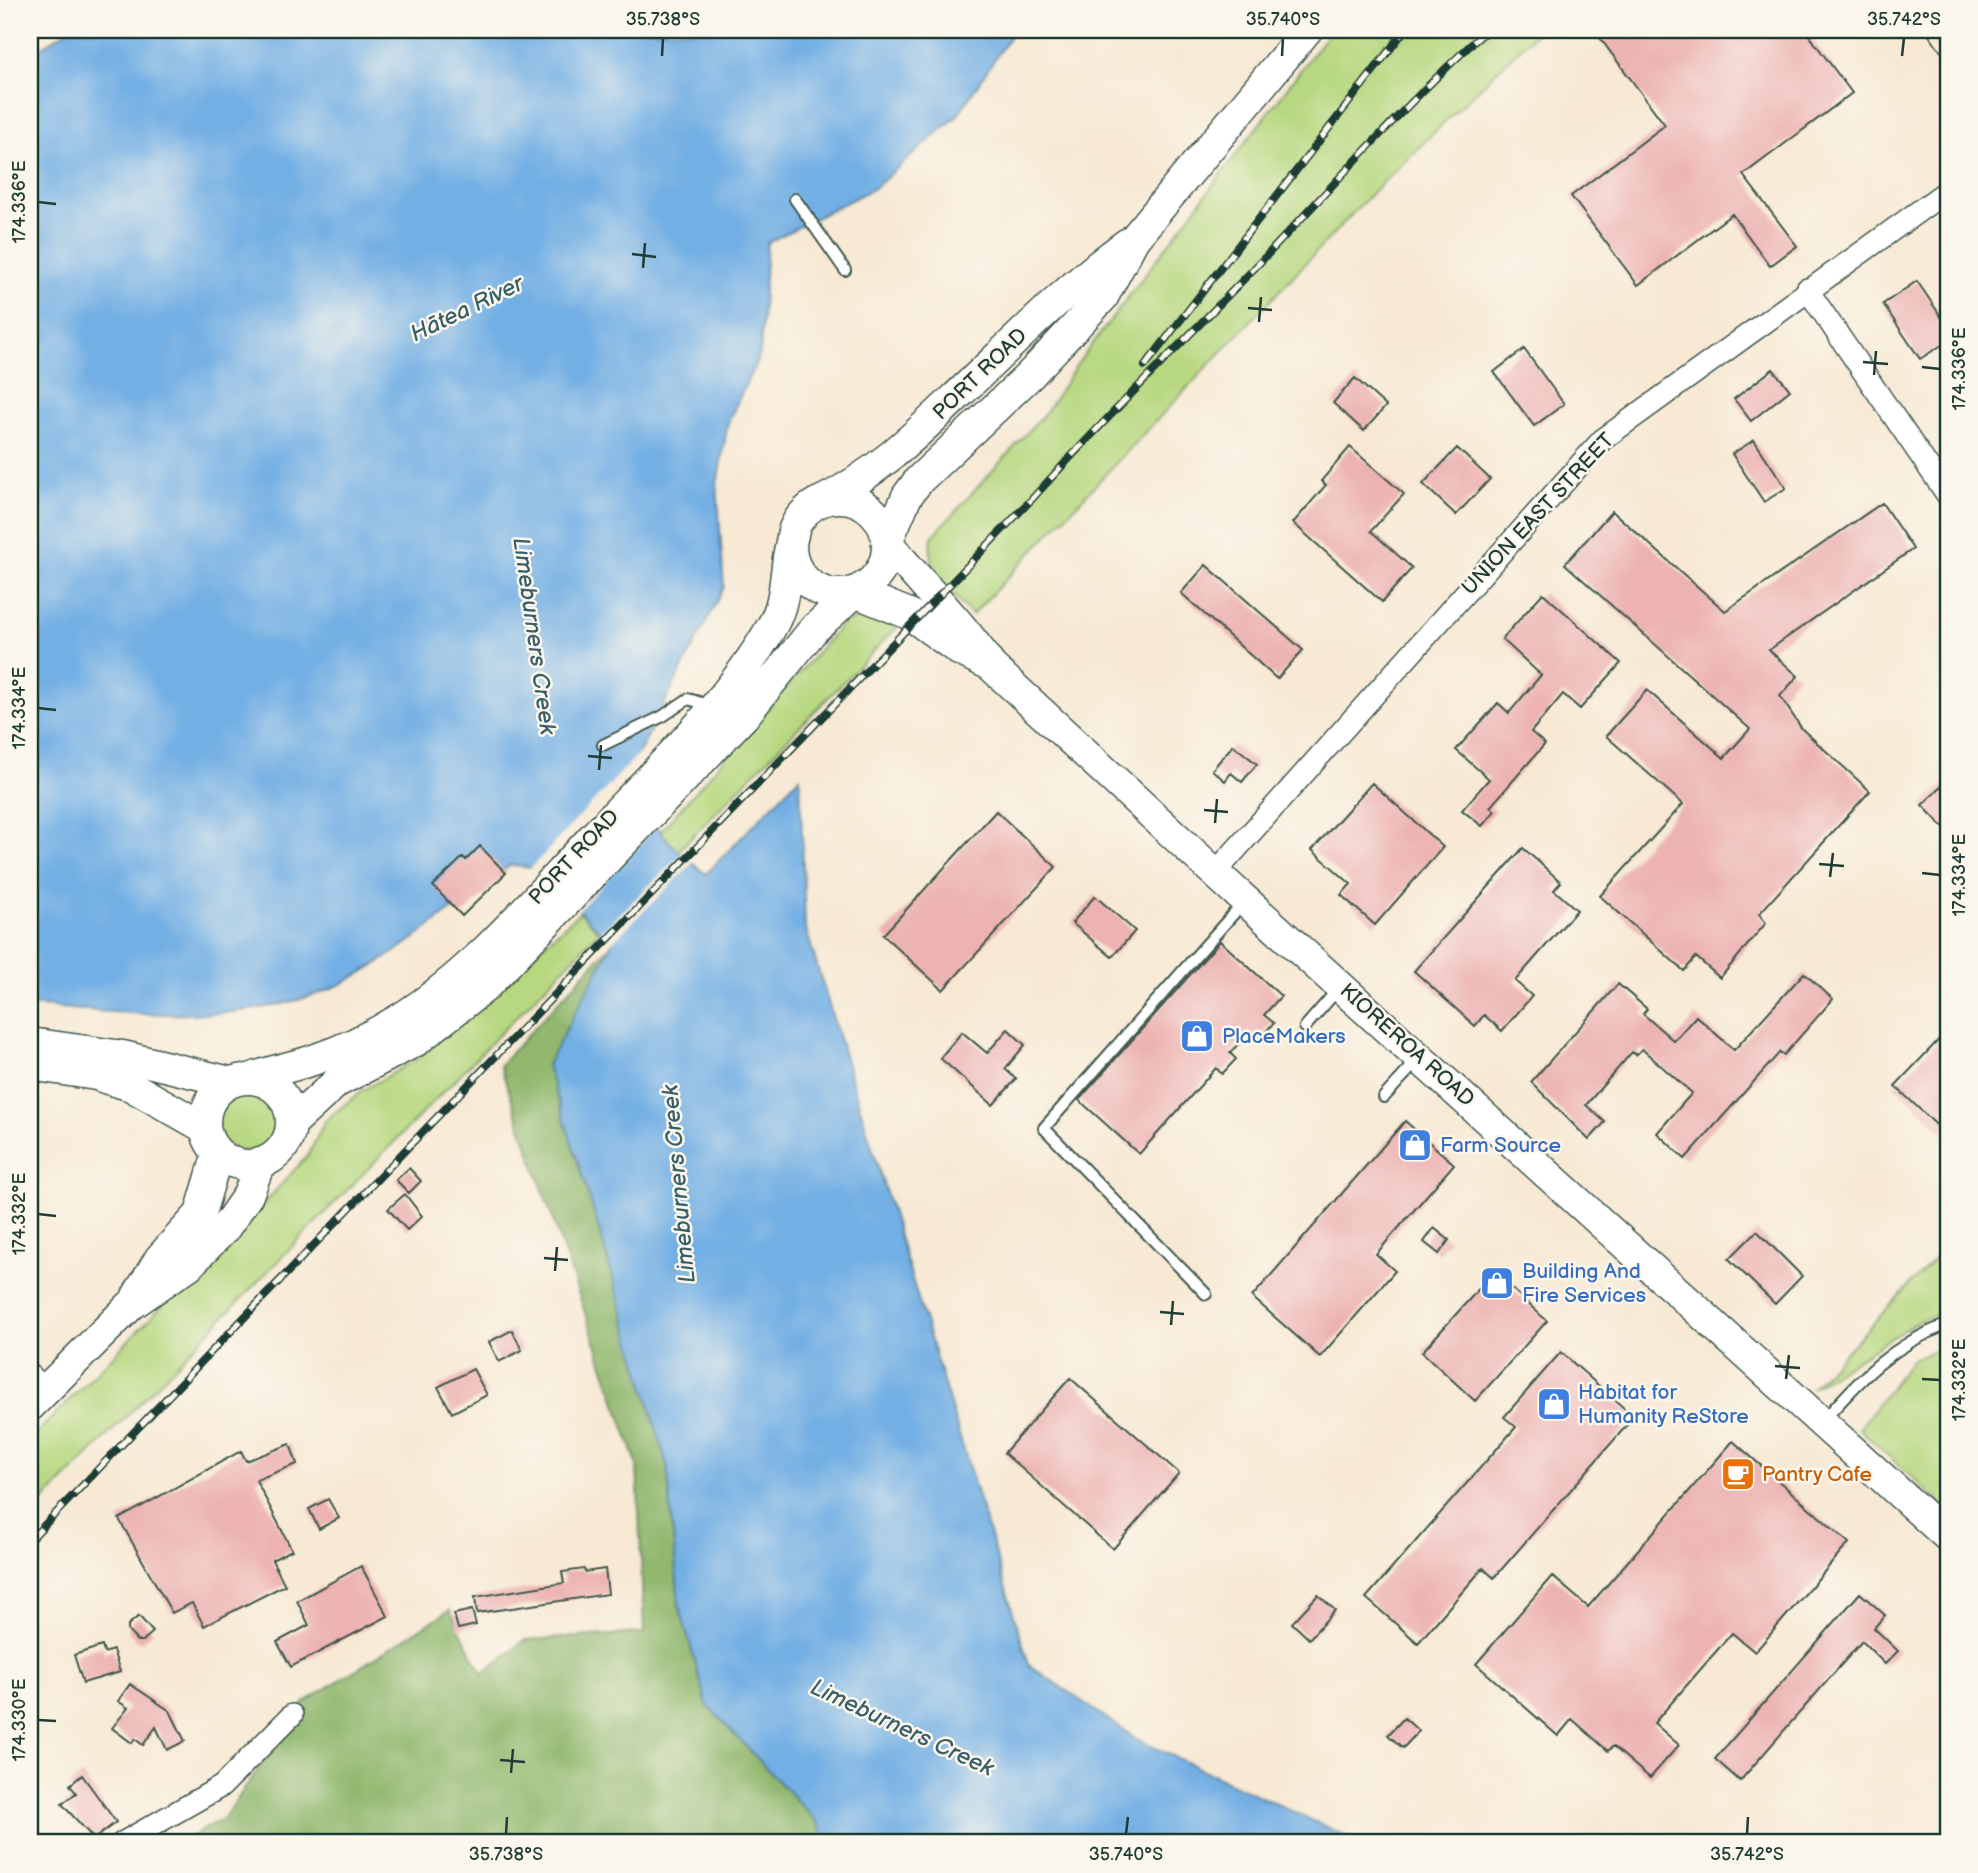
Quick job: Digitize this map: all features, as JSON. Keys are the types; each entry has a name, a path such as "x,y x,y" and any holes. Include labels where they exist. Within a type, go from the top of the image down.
{"main road":[{"name":"PORT ROAD","path":"290,1124 337,1082 416,1041 484,988 514,940 687,758 744,716 814,629 855,592 869,584 880,572 886,558 887,542 906,496 919,480 1030,376 1103,297 1134,239 1307,30"},
{"name":"PORT ROAD","path":"687,758 713,706 773,625 786,589 787,552 793,534 808,510 859,482 898,449 1080,278 1134,239"},
{"path":"820,502 850,499 864,505 884,528 887,542"},
{"path":"793,534 794,564 813,587 834,594 855,592"},
{"name":"KIOREROA ROAD","path":"887,542 918,581 969,633 991,666 1215,873 1948,1537"},
{"name":"KIOREROA ROAD","path":"855,592 909,614 958,650 991,666"},
{"name":"PORT ROAD","path":"240,1081 350,1046 403,1017 465,969 514,940"},
{"path":"30,1043 123,1056 240,1081 261,1081 280,1093 286,1102 290,1124 284,1144 270,1159 260,1163 238,1164 212,1141 131,1086 96,1075 30,1065"},
{"path":"131,1305 160,1258 201,1213 212,1141 210,1101 240,1081"},
{"path":"36,1386 131,1305 189,1265 225,1227 248,1195 260,1163"}],"street":[{"name":"UNION EAST STREET","path":"1215,873 1602,440 1807,289 1948,190"},
{"path":"1807,289 1948,496"},
{"path":"122,1843 222,1786 292,1715"}],"lane":[{"path":"795,199 845,271"},
{"path":"603,746 663,716 688,699 713,706"},
{"path":"1206,1294 1044,1128 1245,900"},
{"path":"1305,1027 1341,986"},
{"path":"1384,1097 1421,1057"},
{"path":"1823,1421 1882,1359 1915,1338 1948,1324"}],"green space":[{"path":"1331,30 1539,30 1373,192 972,615 935,572 931,562 932,537 1046,412 1078,363"},
{"path":"880,612 906,618 677,852 659,833 843,623"},
{"path":"580,912 599,932 30,1515 30,1440 269,1198 309,1154 325,1121 360,1092 417,1059"},
{"path":"612,944 547,1065 593,1209 667,1465 679,1605 707,1705 818,1823 828,1843 179,1843 224,1818 305,1702 450,1610 482,1674 525,1640 644,1633 637,1464 500,1065"},
{"path":"246,1091 263,1096 271,1104 276,1121 271,1138 263,1146 246,1151 229,1146 221,1138 216,1121 221,1104 229,1096"},
{"path":"1948,1245 1948,1310 1915,1323 1811,1388"},
{"path":"1948,1346 1948,1510 1859,1429 1912,1359"}],"water":[{"path":"68,30 1014,30 957,116 876,187 767,243 760,354 728,422 717,484 724,587 626,778 660,831 706,874 800,777 805,926 1029,1665 1138,1740 1361,1843 828,1843 818,1823 707,1705 679,1605 667,1465 593,1209 547,1065 612,944 538,869 511,865 376,964 330,989 295,1001 221,1013 182,1014 104,1012 30,1005 30,55"}],"pier":[{"path":"647,745 630,778 658,825 576,913 536,873 528,871"},
{"path":"683,853 695,861 607,947 598,935"}],"building":[{"path":"1594,30 1805,30 1852,93 1743,175 1797,246 1770,266 1732,214 1638,285 1571,196 1665,125"},
{"path":"1925,30 1948,30 1948,61"},
{"path":"1917,281 1948,327 1948,341 1920,359 1883,304"},
{"path":"1524,349 1564,404 1534,426 1494,372"},
{"path":"1773,369 1790,390 1751,421 1734,399"},
{"path":"1355,378 1386,406 1364,431 1333,403"},
{"path":"1754,440 1786,488 1764,502 1732,454"},
{"path":"1350,447 1404,494 1371,531 1412,568 1382,602 1293,523 1326,485 1321,481"},
{"path":"1457,448 1490,479 1456,515 1423,484"},
{"path":"1882,503 1913,549 1769,650 1798,676 1780,696 1802,729 1870,791 1759,914 1766,923 1720,978 1696,957 1684,971 1600,896 1683,804 1606,736 1647,690 1724,758 1750,729 1565,564 1612,511 1725,611"},
{"path":"1206,565 1303,650 1277,679 1181,593"},
{"path":"1543,593 1621,663 1580,709 1563,694 1531,732 1545,744 1490,807 1495,811 1482,826 1462,810 1489,779 1456,750 1498,703 1509,713 1541,675 1502,639"},
{"path":"1233,745 1257,764 1242,782 1231,773 1225,781 1212,770"},
{"path":"1948,780 1948,832 1922,805"},
{"path":"1372,783 1443,847 1375,925 1341,895 1351,884 1312,850"},
{"path":"996,811 1056,867 943,990 883,935"},
{"path":"480,846 506,873 462,916 433,886 463,857 466,860"},
{"path":"1523,848 1561,882 1554,890 1577,910 1515,981 1532,996 1502,1031 1484,1015 1475,1026 1414,971"},
{"path":"1095,896 1135,931 1112,957 1072,923"},
{"path":"1220,941 1281,996 1264,1015 1274,1023 1258,1040 1249,1032 1230,1053 1236,1059 1222,1074 1216,1068 1139,1154 1079,1100"},
{"path":"1804,973 1833,999 1784,1055 1780,1052 1685,1159 1657,1133 1692,1093 1642,1049 1636,1055 1632,1052 1586,1105 1605,1122 1589,1140 1531,1082 1618,984 1647,1009 1643,1014 1674,1041 1696,1016 1734,1050"},
{"path":"1008,1029 1025,1045 1005,1069 1016,1079 993,1105 940,1058 962,1032 987,1053"},
{"path":"1948,1030 1948,1136 1895,1086"},
{"path":"1405,1121 1454,1164 1376,1254 1395,1271 1320,1357 1252,1297"},
{"path":"409,1168 421,1181 409,1193 396,1180"},
{"path":"405,1194 422,1216 407,1230 388,1209"},
{"path":"1434,1228 1449,1240 1439,1254 1424,1242"},
{"path":"1757,1231 1802,1276 1775,1304 1729,1259"},
{"path":"1494,1272 1547,1321 1475,1401 1422,1352"},
{"path":"512,1330 522,1350 499,1362 489,1342"},
{"path":"1561,1352 1634,1417 1494,1578 1483,1568 1418,1643 1366,1598 1516,1427 1504,1417"},
{"path":"473,1369 487,1395 452,1413 438,1387"},
{"path":"1070,1378 1179,1473 1113,1549 1004,1453"},
{"path":"1733,1441 1849,1543 1755,1652 1732,1633 1654,1723 1679,1745 1650,1778 1613,1746 1608,1751 1572,1719 1558,1736 1476,1664 1552,1576 1588,1607"},
{"path":"290,1444 297,1464 256,1480 292,1550 272,1560 285,1585 204,1626 192,1603 172,1613 119,1519 241,1451 246,1461"},
{"path":"328,1499 339,1518 319,1529 309,1509"},
{"path":"361,1566 388,1616 291,1667 277,1642 309,1625 297,1601"},
{"path":"584,1569 585,1572 605,1569 608,1594 477,1613 475,1597 564,1583 562,1572"},
{"path":"1860,1593 1885,1615 1874,1628 1898,1651 1885,1664 1862,1641 1740,1781 1715,1759"},
{"path":"1318,1595 1335,1610 1309,1639 1292,1623"},
{"path":"472,1610 476,1625 458,1629 454,1614"},
{"path":"139,1616 153,1632 143,1641 137,1641 128,1631 128,1625"},
{"path":"102,1646 104,1653 113,1650 120,1672 83,1683 74,1655"},
{"path":"130,1684 170,1711 185,1741 167,1750 156,1727 143,1745 135,1739 132,1743 112,1728 128,1708 118,1701"},
{"path":"1404,1718 1419,1731 1403,1748 1388,1735"},
{"path":"82,1775 116,1822 94,1839 62,1804 76,1793 70,1785"}],"railway":[{"path":"1145,366 1405,30"},
{"path":"30,1540 1402,112 1487,30"}],"place":[{"name":"PlaceMakers","path":"1197,1036"},
{"name":"Farm Source","path":"1415,1145"},
{"name":"Building And Fire Services","path":"1497,1283"},
{"name":"Habitat for Humanity ReStore","path":"1554,1404"},
{"name":"Pantry Cafe","path":"1738,1474"}],"water label":[{"name":"Hātea River","path":"467,309"},
{"name":"Limeburners Creek","path":"534,636"},
{"name":"Limeburners Creek","path":"679,1184"},
{"name":"Limeburners Creek","path":"902,1728"}]}
